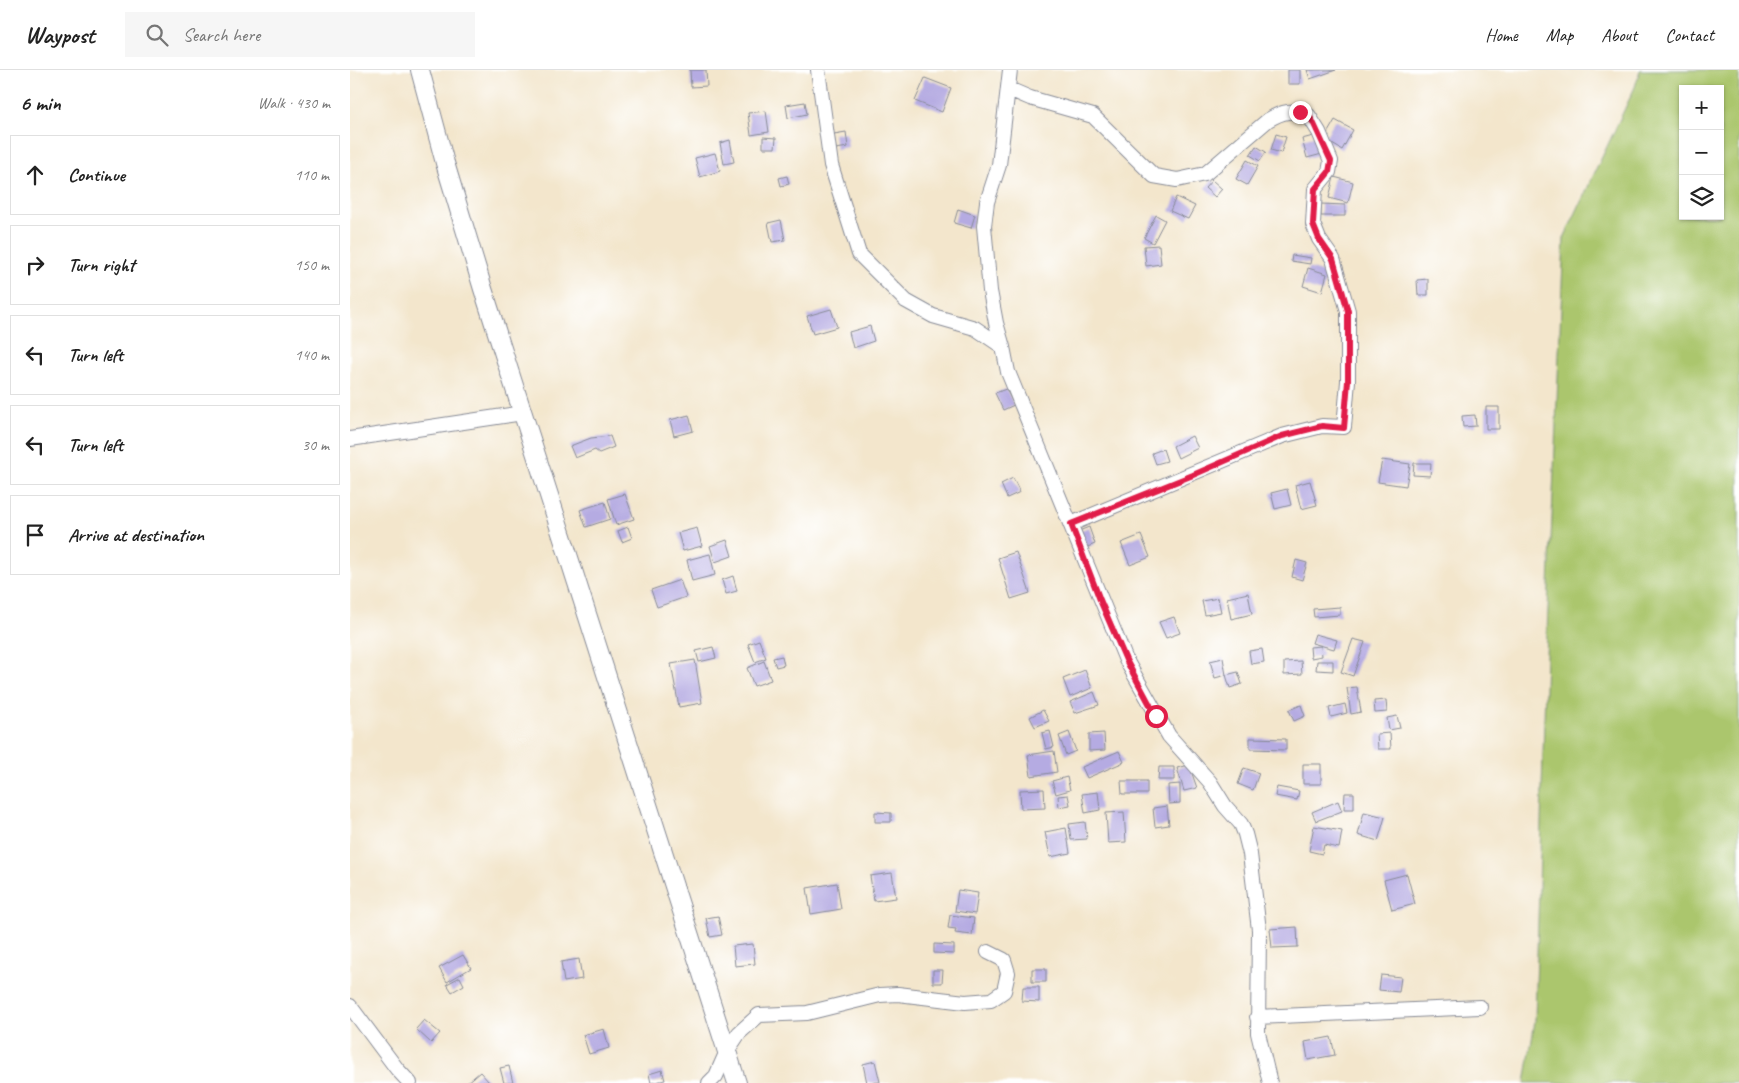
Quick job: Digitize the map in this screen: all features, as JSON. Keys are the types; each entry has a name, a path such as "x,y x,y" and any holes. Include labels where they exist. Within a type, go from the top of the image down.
{"street":[{"path":"420,70 445,163 523,413 737,1083"},
{"path":"818,70 831,165 859,254 906,301 933,316 975,328 1004,347"},
{"path":"1010,70 999,165 987,202 984,226 990,290 1008,372 1126,660 1169,736 1210,782 1225,806 1241,824 1245,834 1250,854 1259,930 1258,1032 1270,1083"},
{"path":"1009,89 1030,98 1094,116 1154,176 1177,180 1205,174 1268,120 1290,110 1309,116 1319,132 1331,161 1329,172 1315,189 1313,224 1319,239 1333,259 1348,311 1348,381 1344,428 1322,426 1282,436 1193,475 1071,524"},
{"path":"350,438 523,413"},
{"path":"709,1083 716,1076 727,1051 739,1033 759,1015 807,1013 880,995 898,994 965,1002 991,1000 1004,991 1008,974 1004,960 988,952"},
{"path":"350,1006 397,1069 410,1083"},
{"path":"1257,1018 1480,1007"}],"green space":[{"path":"1640,70 1739,70 1739,1083 1525,1083 1535,1021 1546,656 1564,238 1635,87"}],"building":[{"path":"690,70 706,70 707,86 691,87"},
{"path":"1288,70 1300,70 1300,84 1288,84"},
{"path":"1307,70 1336,70 1310,79"},
{"path":"925,78 951,88 942,112 915,101"},
{"path":"805,102 807,114 788,118 786,105"},
{"path":"766,111 769,132 751,135 748,113"},
{"path":"1335,120 1353,130 1342,150 1324,139"},
{"path":"846,132 848,147 836,149 834,134"},
{"path":"1276,134 1286,137 1281,153 1271,150"},
{"path":"1317,135 1322,154 1307,158 1302,139"},
{"path":"763,137 776,138 775,148 763,148"},
{"path":"730,140 734,162 724,164 720,143"},
{"path":"1256,146 1266,152 1260,161 1250,155"},
{"path":"715,153 720,171 700,177 695,158"},
{"path":"1247,160 1258,166 1247,185 1236,179"},
{"path":"787,176 789,184 781,186 779,178"},
{"path":"1334,177 1353,182 1348,203 1329,198"},
{"path":"1212,180 1222,189 1215,197 1205,188"},
{"path":"1176,197 1195,206 1188,219 1170,211"},
{"path":"1321,204 1345,205 1345,216 1321,216"},
{"path":"958,209 975,215 971,228 954,223"},
{"path":"1156,215 1165,220 1153,243 1144,238"},
{"path":"781,220 785,240 772,242 768,223"},
{"path":"1159,245 1161,264 1146,266 1144,246"},
{"path":"1292,255 1311,258 1310,264 1291,261"},
{"path":"1308,268 1327,274 1322,292 1303,286"},
{"path":"1428,279 1428,295 1418,295 1417,280"},
{"path":"831,309 837,327 813,334 807,316"},
{"path":"870,326 874,341 853,348 849,332"},
{"path":"1006,389 1014,405 1003,410 995,393"},
{"path":"1486,407 1499,407 1499,429 1486,429"},
{"path":"689,415 693,431 674,436 670,420"},
{"path":"1475,415 1476,426 1463,427 1462,416"},
{"path":"610,436 614,447 599,453 595,450 575,458 570,446 591,438"},
{"path":"1192,436 1198,448 1178,458 1173,446"},
{"path":"1163,449 1167,461 1156,464 1152,453"},
{"path":"1382,460 1410,464 1406,486 1378,482"},
{"path":"1414,463 1431,463 1430,476 1413,475"},
{"path":"1013,478 1020,492 1007,498 1001,484"},
{"path":"1310,481 1317,505 1301,509 1295,485"},
{"path":"1287,489 1291,505 1275,509 1271,493"},
{"path":"625,494 634,519 616,525 608,499"},
{"path":"605,502 610,519 586,527 580,510"},
{"path":"628,527 632,538 622,542 618,531"},
{"path":"1089,527 1095,544 1085,548 1079,531"},
{"path":"697,528 702,546 683,551 678,533"},
{"path":"1141,535 1150,557 1130,565 1121,543"},
{"path":"727,540 732,556 715,562 710,546"},
{"path":"1016,552 1030,593 1011,599 998,558"},
{"path":"710,554 715,575 692,581 687,560"},
{"path":"1296,560 1307,563 1302,580 1292,577"},
{"path":"733,576 737,591 726,594 722,580"},
{"path":"680,580 686,597 657,607 651,590"},
{"path":"1248,593 1252,614 1231,619 1227,598"},
{"path":"1218,598 1221,612 1205,615 1202,601"},
{"path":"1340,607 1340,615 1314,617 1313,609"},
{"path":"1174,617 1180,633 1166,638 1159,622"},
{"path":"1315,634 1337,640 1334,649 1312,643"},
{"path":"1353,639 1365,642 1353,676 1341,672"},
{"path":"759,640 766,658 755,662 748,644"},
{"path":"1321,646 1322,656 1311,658 1310,647"},
{"path":"713,647 716,658 699,662 696,651"},
{"path":"1262,649 1264,662 1251,664 1249,651"},
{"path":"782,656 784,665 776,667 773,658"},
{"path":"1223,658 1226,675 1215,678 1210,661"},
{"path":"695,660 702,703 679,707 671,664"},
{"path":"764,661 771,680 754,686 747,668"},
{"path":"1301,661 1302,674 1284,675 1284,662"},
{"path":"1317,661 1333,661 1333,671 1316,670"},
{"path":"1085,670 1092,688 1070,697 1063,679"},
{"path":"1238,672 1242,684 1230,688 1226,675"},
{"path":"1357,687 1361,712 1351,714 1347,688"},
{"path":"1094,692 1099,705 1075,713 1070,702"},
{"path":"1386,700 1387,712 1375,713 1374,701"},
{"path":"1345,704 1347,713 1331,717 1329,708"},
{"path":"1301,705 1305,716 1294,721 1289,710"},
{"path":"1043,710 1049,721 1035,727 1030,717"},
{"path":"1397,716 1400,728 1389,730 1387,718"},
{"path":"1050,731 1054,747 1046,749 1042,733"},
{"path":"1069,732 1076,751 1066,755 1059,736"},
{"path":"1104,733 1105,750 1089,751 1089,734"},
{"path":"1390,733 1391,749 1378,749 1377,734"},
{"path":"1250,738 1286,739 1286,750 1250,749"},
{"path":"1054,751 1057,772 1031,776 1028,755"},
{"path":"1119,751 1124,762 1087,778 1082,767"},
{"path":"1303,764 1321,764 1321,784 1303,784"},
{"path":"1189,765 1197,788 1184,791 1177,768"},
{"path":"1159,767 1174,767 1174,780 1158,780"},
{"path":"1244,768 1259,773 1253,790 1238,784"},
{"path":"1067,777 1070,790 1056,794 1052,781"},
{"path":"1121,781 1147,781 1147,794 1122,794"},
{"path":"1180,784 1180,803 1169,804 1168,785"},
{"path":"1277,787 1299,791 1297,800 1275,796"},
{"path":"1044,789 1045,808 1021,809 1020,790"},
{"path":"1098,792 1100,810 1085,813 1082,794"},
{"path":"1345,793 1354,793 1354,809 1344,809"},
{"path":"1068,795 1070,805 1059,807 1058,796"},
{"path":"1338,801 1342,811 1316,821 1312,812"},
{"path":"1167,806 1169,825 1155,827 1153,808"},
{"path":"875,812 891,813 891,822 875,822"},
{"path":"1124,812 1126,842 1108,843 1106,813"},
{"path":"1364,812 1385,817 1378,841 1358,835"},
{"path":"1085,822 1087,839 1071,840 1069,824"},
{"path":"1314,826 1342,831 1339,848 1324,845 1322,854 1309,851"},
{"path":"1066,828 1070,853 1050,857 1045,832"},
{"path":"892,873 896,898 874,901 870,876"},
{"path":"1407,874 1415,904 1392,910 1384,880"},
{"path":"837,883 841,909 811,914 807,888"},
{"path":"958,890 978,893 975,914 955,911"},
{"path":"950,915 974,918 972,935 955,933 956,929 948,928"},
{"path":"718,916 722,935 710,937 706,918"},
{"path":"1297,927 1298,947 1272,948 1270,929"},
{"path":"753,944 755,964 735,966 733,946"},
{"path":"934,944 954,945 954,954 934,953"},
{"path":"463,955 471,968 447,982 439,968"},
{"path":"579,959 582,979 564,982 561,962"},
{"path":"1032,969 1046,969 1046,982 1032,982"},
{"path":"933,970 943,970 942,983 933,983"},
{"path":"1381,975 1401,977 1399,992 1379,990"},
{"path":"460,977 464,985 452,992 447,984"},
{"path":"1023,987 1039,987 1039,1002 1022,1001"},
{"path":"424,1020 440,1033 431,1043 416,1029"},
{"path":"604,1029 609,1048 589,1054 583,1035"},
{"path":"1331,1037 1335,1055 1308,1060 1305,1042"},
{"path":"875,1061 880,1082 867,1083 863,1064"},
{"path":"509,1066 513,1083 504,1083 500,1068"},
{"path":"662,1070 665,1080 651,1083 649,1074"},
{"path":"480,1072 489,1082 467,1083"}],"route":[{"path":"1156,716 1126,660 1100,600 1071,524 1193,475 1282,436 1322,426 1344,428 1348,381 1348,311 1333,259 1319,239 1313,224 1315,189 1329,172 1331,161 1313,122 1309,116 1300,112"}]}
